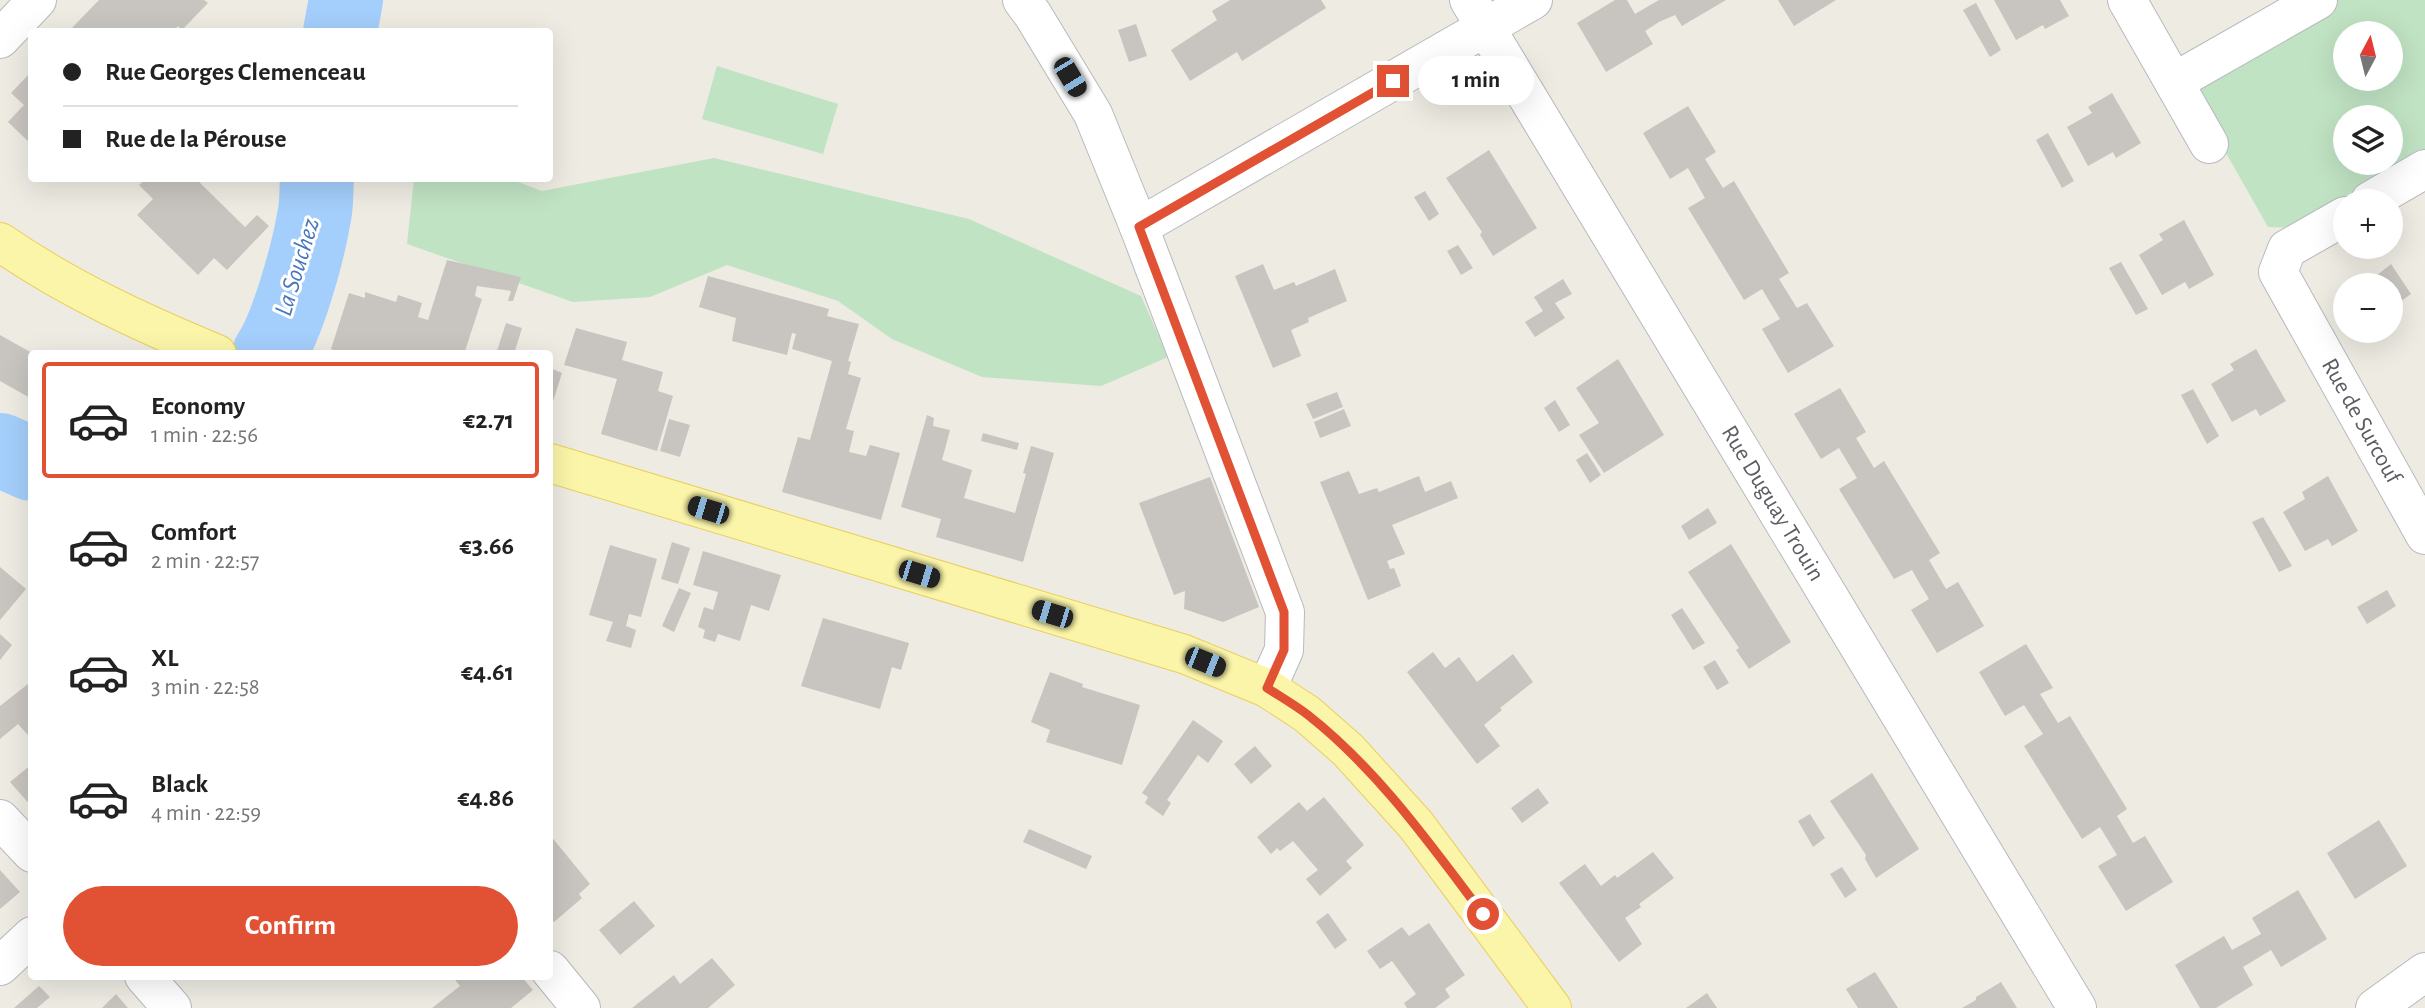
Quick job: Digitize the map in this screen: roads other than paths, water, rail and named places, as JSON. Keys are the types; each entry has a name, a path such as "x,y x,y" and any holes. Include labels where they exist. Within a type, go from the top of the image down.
{"main road":[{"path":"0,242 122,314 209,350"},
{"path":"553,464 1184,654 1267,688 1307,714 1348,750 1416,825 1552,1008"}],"street":[{"path":"0,39 37,0"},
{"path":"1022,0 1093,114 1139,227 1284,612 1284,650 1267,688"},
{"path":"1139,227 1477,14 1533,0"},
{"path":"2127,0 2210,144"},
{"path":"2175,82 2318,0"},
{"name":"Rue Duguay Trouin","path":"1477,14 2077,1008"},
{"path":"2391,189 2425,169"},
{"name":"Rue de Surcouf","path":"2333,223 2287,249 2278,272 2425,535"},
{"path":"0,819 28,849"},
{"path":"0,966 28,940"},
{"path":"2375,1008 2425,972"},
{"path":"553,974 581,1008"},
{"path":"148,980 172,1008"}],"waterway":[{"name":"La Souchez","path":"341,28 346,0"},
{"name":"La Souchez","path":"271,350 290,307 302,269 315,212 317,182"},
{"name":"La Souchez","path":"0,450 28,462"}]}
